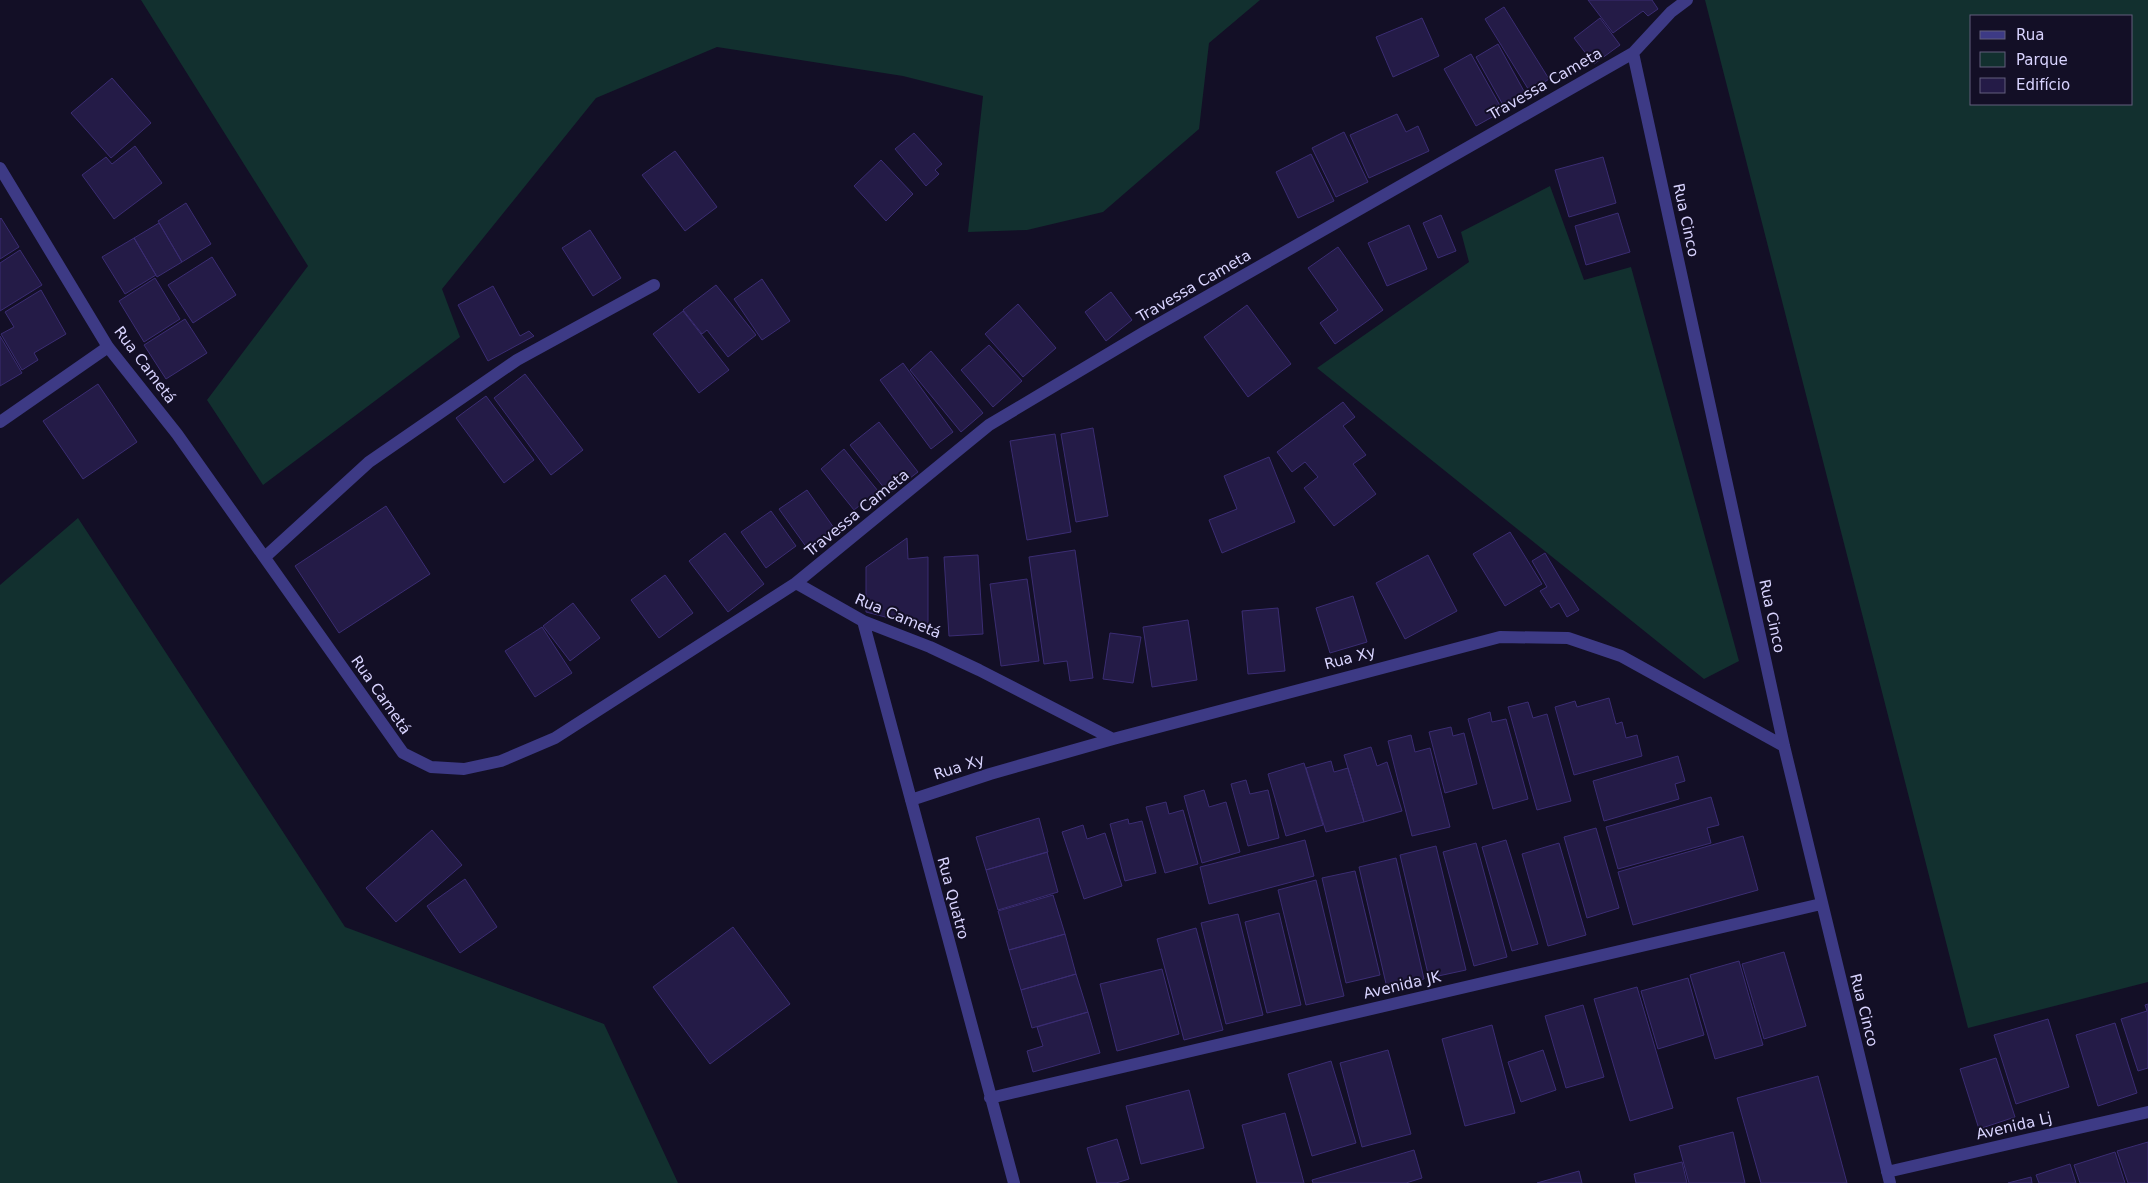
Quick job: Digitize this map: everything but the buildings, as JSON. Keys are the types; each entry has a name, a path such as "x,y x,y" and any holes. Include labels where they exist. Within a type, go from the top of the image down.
{"street":[{"name":"Travessa Cameta","path":"796,584 990,425 1152,328 1633,53 1671,12 1687,0"},
{"name":"Rua Cinco","path":"1633,53 1784,746 1888,1177"},
{"name":"Rua Cametá","path":"0,168 108,347 177,434 403,753 431,767 464,769 501,761 555,738 796,584 863,621 930,647 979,670 1112,739"},
{"path":"265,557 377,456 517,360 654,285"},
{"path":"0,422 108,347"},
{"name":"Rua Quatro","path":"863,621 1014,1183"},
{"name":"Rua Xy","path":"911,800 990,774 1112,739 1500,637 1568,638 1621,656 1675,684 1784,746"},
{"name":"Avenida JK","path":"990,1098 1821,904"},
{"name":"Avenida Lj","path":"1888,1177 2148,1112"}],"green space":[{"path":"141,0 1260,0 1209,43 1199,129 1103,212 1027,230 968,232 983,96 903,76 717,47 596,98 442,289 460,337 263,485 207,400 308,266"},
{"path":"1705,0 2148,0 2148,982 1968,1028"},
{"path":"1550,186 1584,280 1631,267 1739,661 1704,679 1317,368 1469,262 1461,232"},
{"path":"78,518 345,927 604,1024 678,1183 0,1183 0,585"}]}
